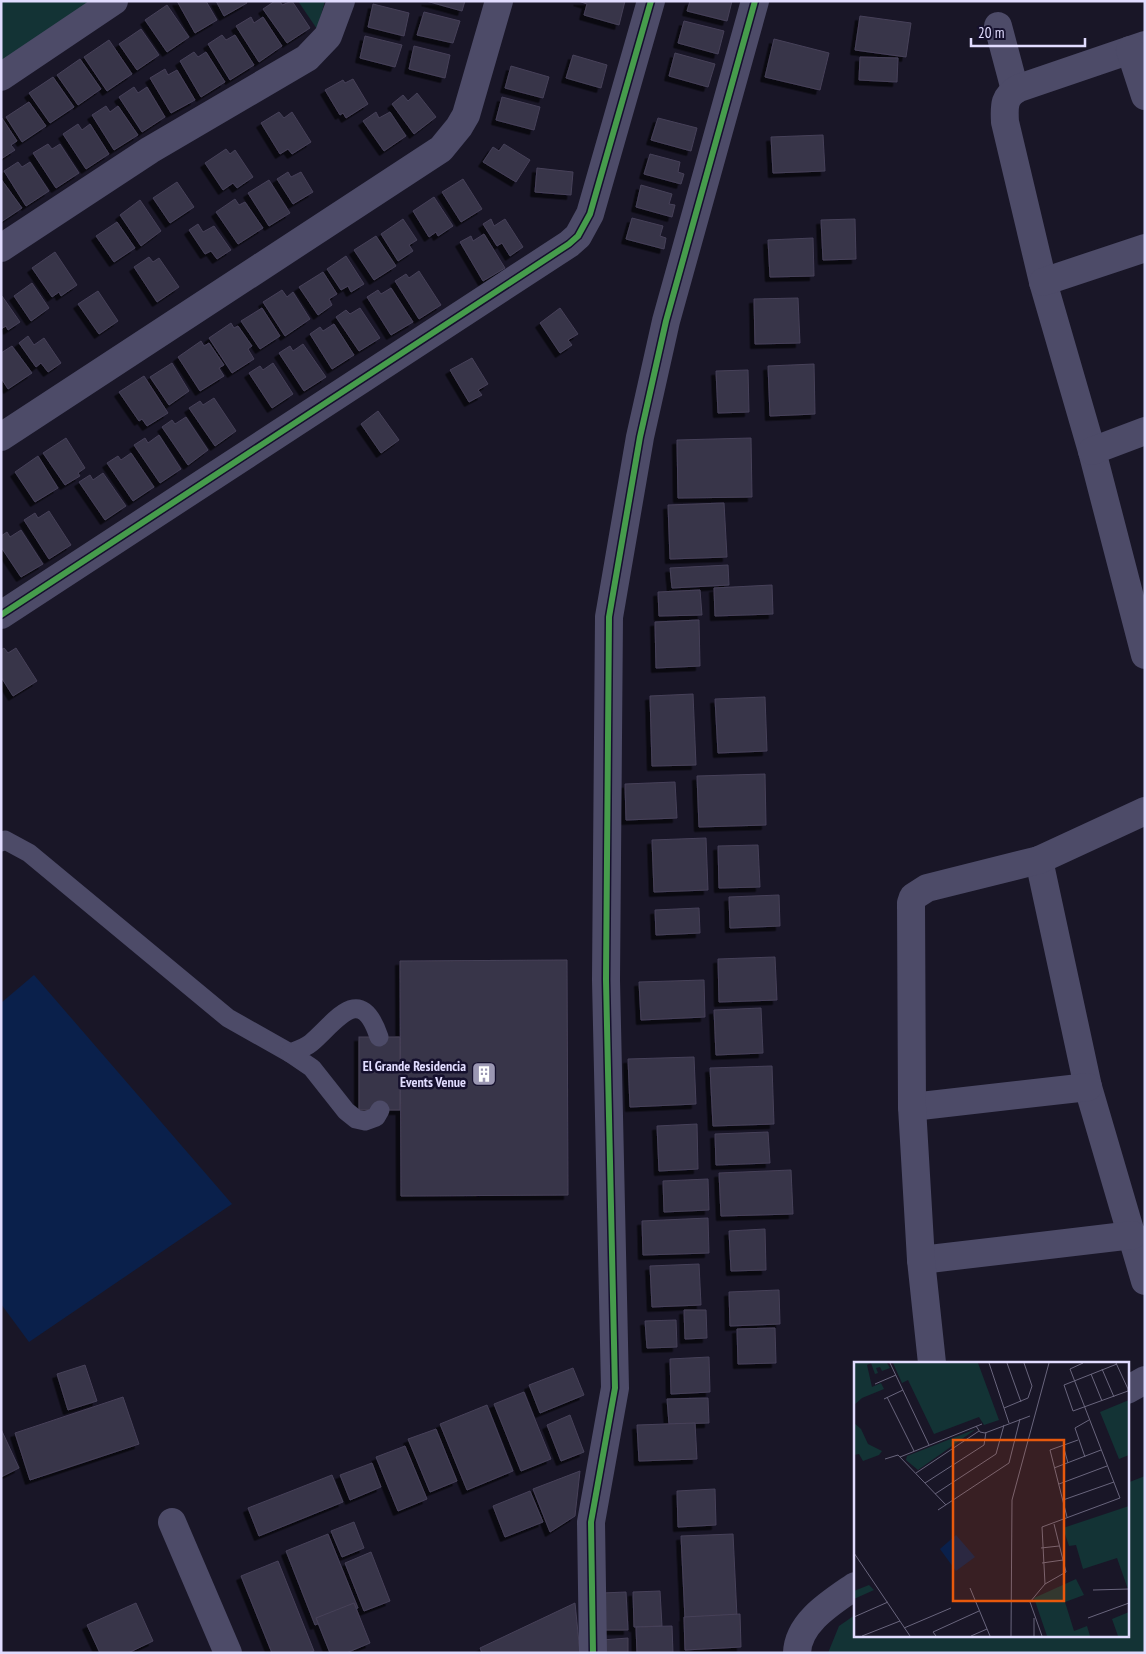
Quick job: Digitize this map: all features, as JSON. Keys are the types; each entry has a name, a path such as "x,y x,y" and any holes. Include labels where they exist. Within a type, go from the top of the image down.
{"street":[{"path":"1,77 114,1"},
{"path":"1,248 150,150 307,58 328,36 336,21 340,1"},
{"path":"1,437 441,148 459,127 466,115 499,1"},
{"path":"1,616 335,396 556,255 578,236 590,214 651,1"},
{"path":"593,1653 591,1522 616,1388 606,980 609,617 640,437 663,331 756,1"},
{"path":"998,26 1015,90"},
{"path":"1145,96 1137,48 1015,90 1006,98 1004,106 1005,122 1043,282 1140,613 1145,655"},
{"path":"1043,282 1145,248"},
{"path":"1092,452 1145,432"},
{"path":"932,1362 921,1260 912,1107 910,919 913,897 927,888 1038,860 1145,811"},
{"path":"1038,860 1088,1088 1133,1235 1145,1282"},
{"path":"912,1107 1088,1088"},
{"path":"921,1260 1133,1235"},
{"path":"1128,1389 1145,1380"},
{"path":"172,1522 228,1653"},
{"path":"797,1653 802,1632 816,1615 854,1587"}],"lane":[{"path":"1,842 5,840 29,853 228,1018 290,1053 312,1068 346,1111 356,1119 365,1121 376,1118 380,1110"},
{"path":"290,1053 311,1042 342,1012 355,1009 367,1014 374,1023 379,1037"}],"green space":[{"path":"1,1 93,1 1,63"},
{"path":"298,1 325,1 317,29"},
{"path":"1145,1476 1145,1653 828,1653 839,1626 854,1616 854,1636 1128,1636 1128,1483"}],"water":[{"path":"34,975 232,1204 29,1342 1,1304 1,1003"}],"building":[{"path":"177,1 206,1 217,20 195,33"},
{"path":"216,1 246,1 247,3 224,16"},
{"path":"275,1 280,1 282,5 292,1 310,28 287,43 263,9"},
{"path":"426,1 465,1 462,11"},
{"path":"578,1 625,1 619,25 584,15 587,4"},
{"path":"690,1 732,1 727,21 687,11"},
{"path":"373,4 409,13 404,36 368,27"},
{"path":"167,5 189,37 167,52 145,20"},
{"path":"424,12 460,21 453,43 417,35"},
{"path":"860,16 911,23 906,57 855,50"},
{"path":"251,17 254,23 263,17 282,46 259,62 236,26"},
{"path":"684,21 724,31 718,54 678,43"},
{"path":"141,29 159,55 137,70 119,44"},
{"path":"222,35 226,40 235,35 254,65 230,80 208,44"},
{"path":"365,36 402,45 395,67 360,58"},
{"path":"774,39 829,53 820,90 765,77"},
{"path":"109,40 132,74 107,91 84,57"},
{"path":"414,46 450,55 445,78 409,69"},
{"path":"194,52 198,57 206,52 225,82 201,97 180,61"},
{"path":"675,53 715,64 708,87 669,76"},
{"path":"573,55 607,65 601,88 566,78"},
{"path":"860,57 898,58 897,82 859,80"},
{"path":"80,59 101,89 78,105 57,75"},
{"path":"511,66 549,77 543,98 505,88"},
{"path":"165,69 168,75 177,70 195,100 171,113 150,78"},
{"path":"53,77 74,107 50,123 29,93"},
{"path":"353,79 368,104 346,118 343,113 340,115 325,90 343,80 345,83"},
{"path":"134,87 138,93 147,87 165,117 142,132 119,97"},
{"path":"417,93 436,117 414,134 392,104 403,95 408,101"},
{"path":"502,97 540,107 534,130 496,120"},
{"path":"29,102 46,126 22,142 6,117"},
{"path":"106,106 110,112 118,106 138,135 114,150 92,115"},
{"path":"279,112 284,118 292,112 311,142 292,154 288,149 280,154 261,123"},
{"path":"376,112 379,118 390,112 406,136 384,151 363,121"},
{"path":"2,118 17,141 11,145 15,150 1,159"},
{"path":"658,118 697,128 691,151 651,140"},
{"path":"78,124 82,130 90,124 109,154 86,169 63,134"},
{"path":"823,135 825,171 773,173 771,137"},
{"path":"48,144 52,149 60,144 79,173 56,188 33,153"},
{"path":"504,144 530,160 516,182 483,162 493,147 499,151"},
{"path":"226,149 230,154 235,150 253,177 237,188 233,183 223,190 205,163"},
{"path":"650,154 680,162 678,172 684,174 681,184 644,174"},
{"path":"18,162 22,167 30,162 49,191 26,206 4,171"},
{"path":"537,168 573,172 571,195 535,192"},
{"path":"288,172 291,177 301,172 313,192 293,204 277,179"},
{"path":"1,179 22,208 1,222"},
{"path":"463,179 482,209 461,222 442,192"},
{"path":"269,180 290,213 269,226 248,193"},
{"path":"177,182 194,207 170,223 153,198"},
{"path":"641,185 672,194 669,204 675,205 672,217 636,207"},
{"path":"434,197 453,226 438,236 436,232 429,237 413,211"},
{"path":"235,199 239,205 245,202 263,228 238,244 216,212"},
{"path":"140,200 161,231 141,246 120,215"},
{"path":"632,218 663,226 660,236 666,238 664,249 626,239"},
{"path":"403,219 417,240 409,245 413,251 398,261 381,234"},
{"path":"491,219 494,226 505,219 523,247 510,256 502,243 497,246 483,224"},
{"path":"855,219 856,259 823,260 821,220"},
{"path":"117,222 135,248 114,262 96,236"},
{"path":"198,224 203,232 214,226 231,250 217,259 211,251 205,254 189,230"},
{"path":"484,234 505,268 483,281 460,242 471,236 473,241"},
{"path":"376,236 396,266 374,280 354,250"},
{"path":"813,238 814,276 770,277 768,240"},
{"path":"55,252 77,285 61,296 59,292 52,297 32,268"},
{"path":"346,256 364,284 351,292 348,286 341,290 327,269"},
{"path":"149,257 153,262 159,258 179,287 157,302 134,267"},
{"path":"419,271 441,305 419,319 395,281 406,274 409,278"},
{"path":"323,272 337,294 329,299 332,305 318,315 299,287"},
{"path":"32,283 49,308 31,321 14,296"},
{"path":"391,288 413,322 391,335 367,297 378,290 381,294"},
{"path":"282,290 287,297 293,292 310,319 285,336 263,302"},
{"path":"98,291 118,321 99,334 78,304"},
{"path":"2,296 20,322 8,330 6,326 1,329"},
{"path":"798,298 800,343 755,344 754,299"},
{"path":"262,308 280,336 260,349 241,321"},
{"path":"360,308 380,338 359,351 336,317 346,310 350,314"},
{"path":"560,308 578,334 568,340 572,345 560,353 540,323"},
{"path":"231,323 234,328 238,326 252,346 248,349 254,359 232,373 209,338"},
{"path":"334,324 354,355 332,369 310,334 320,327 323,331"},
{"path":"28,336 34,345 44,338 61,363 48,372 41,363 36,367 19,343"},
{"path":"201,341 204,346 209,343 224,365 219,368 224,376 200,391 178,357"},
{"path":"303,344 326,377 304,391 279,353 290,346 293,351"},
{"path":"12,346 32,373 8,389 1,378 1,353"},
{"path":"472,358 488,384 478,390 482,395 469,402 450,370"},
{"path":"172,363 189,391 169,405 150,377"},
{"path":"273,363 293,394 272,408 249,373 260,366 263,370"},
{"path":"814,364 815,414 770,416 768,366"},
{"path":"748,370 749,412 718,413 716,371"},
{"path":"144,376 168,413 147,426 142,419 139,421 119,392"},
{"path":"214,398 236,431 215,446 189,408 200,401 203,405"},
{"path":"378,411 399,440 381,453 361,424"},
{"path":"186,417 208,450 188,465 162,427 172,420 175,424"},
{"path":"159,435 181,469 160,483 134,445 145,438 148,443"},
{"path":"66,438 85,468 78,473 80,476 65,485 43,453"},
{"path":"751,438 752,497 678,498 677,440"},
{"path":"131,453 154,487 133,501 107,463 118,456 121,460"},
{"path":"38,456 58,488 35,502 15,472"},
{"path":"103,473 126,506 105,520 79,482 90,475 93,480"},
{"path":"724,503 727,557 670,559 668,505"},
{"path":"49,511 71,545 49,559 24,520 35,513 38,518"},
{"path":"21,530 43,564 21,577 1,547 1,536 7,532 10,537"},
{"path":"728,565 729,585 672,588 670,568"},
{"path":"772,585 773,614 715,616 714,588"},
{"path":"700,590 702,615 659,616 658,592"},
{"path":"699,620 700,666 656,668 655,622"},
{"path":"4,648 8,653 16,648 37,681 13,696 1,677 1,650"},
{"path":"693,694 696,765 652,766 650,696"},
{"path":"765,697 767,751 718,753 715,699"},
{"path":"765,774 766,825 699,827 697,776"},
{"path":"675,782 677,818 626,820 625,784"},
{"path":"706,838 708,890 654,892 652,840"},
{"path":"758,845 760,887 719,888 718,846"},
{"path":"779,895 780,926 730,928 729,897"},
{"path":"699,908 700,933 656,935 655,910"},
{"path":"775,957 777,1000 719,1002 718,959"},
{"name":"El Grande Residencia Events Venue","path":"567,960 568,1195 401,1196 400,961"},
{"path":"704,980 705,1017 641,1020 639,982"},
{"path":"761,1008 763,1053 716,1055 714,1010"},
{"path":"359,1037 400,1037 400,1110 359,1110"},
{"path":"694,1057 696,1104 630,1107 628,1059"},
{"path":"772,1066 774,1124 713,1126 710,1068"},
{"path":"697,1124 698,1169 659,1171 657,1126"},
{"path":"768,1132 770,1163 716,1165 715,1134"},
{"path":"791,1170 793,1214 721,1216 719,1173"},
{"path":"708,1179 709,1210 664,1212 663,1181"},
{"path":"708,1218 709,1253 643,1255 642,1221"},
{"path":"765,1229 766,1270 731,1271 729,1231"},
{"path":"699,1264 701,1305 652,1307 650,1266"},
{"path":"779,1290 780,1324 730,1326 729,1292"},
{"path":"684,1310 706,1310 707,1338 685,1339"},
{"path":"676,1320 677,1347 647,1348 645,1321"},
{"path":"775,1328 776,1363 738,1364 737,1329"},
{"path":"709,1357 710,1392 671,1394 670,1359"},
{"path":"85,1365 97,1401 68,1410 57,1374"},
{"path":"573,1368 584,1395 540,1413 529,1385"},
{"path":"524,1392 551,1459 521,1471 494,1404"},
{"path":"123,1397 139,1444 30,1480 15,1433"},
{"path":"708,1398 709,1423 669,1424 667,1399"},
{"path":"487,1405 513,1471 467,1490 440,1424"},
{"path":"570,1415 584,1452 561,1461 547,1425"},
{"path":"695,1423 697,1459 639,1461 637,1425"},
{"path":"1,1429 19,1468 1,1477"},
{"path":"436,1429 457,1481 430,1492 408,1439"},
{"path":"405,1446 427,1499 398,1511 376,1457"},
{"path":"372,1463 381,1487 350,1500 340,1475"},
{"path":"580,1471 575,1516 550,1532 533,1489"},
{"path":"332,1475 343,1502 259,1536 248,1508"},
{"path":"715,1489 716,1525 678,1527 677,1491"},
{"path":"530,1491 543,1522 505,1537 493,1506"},
{"path":"354,1522 364,1548 342,1557 331,1531"},
{"path":"328,1534 358,1608 315,1625 286,1551"},
{"path":"733,1534 737,1617 685,1619 681,1536"},
{"path":"371,1552 390,1601 364,1611 345,1563"},
{"path":"278,1561 314,1651 309,1653 272,1653 241,1576"},
{"path":"660,1591 662,1626 634,1627 633,1592"},
{"path":"626,1592 628,1630 603,1630 602,1593"},
{"path":"136,1603 153,1641 128,1653 100,1653 87,1625"},
{"path":"354,1603 370,1643 346,1653 330,1653 316,1618"},
{"path":"575,1603 580,1653 482,1653 480,1648"},
{"path":"740,1614 741,1647 685,1650 684,1617"},
{"path":"672,1626 673,1653 637,1653 636,1627"},
{"path":"628,1638 628,1653 602,1653 602,1640"}],"cycle path":[{"path":"1,615 569,244 578,236 590,214 651,1"},
{"path":"593,1653 591,1522 615,1388 606,980 609,617 640,437 666,321 755,1"}],"place":[{"name":"El Grande Residencia Events Venue","path":"484,1074"}]}
